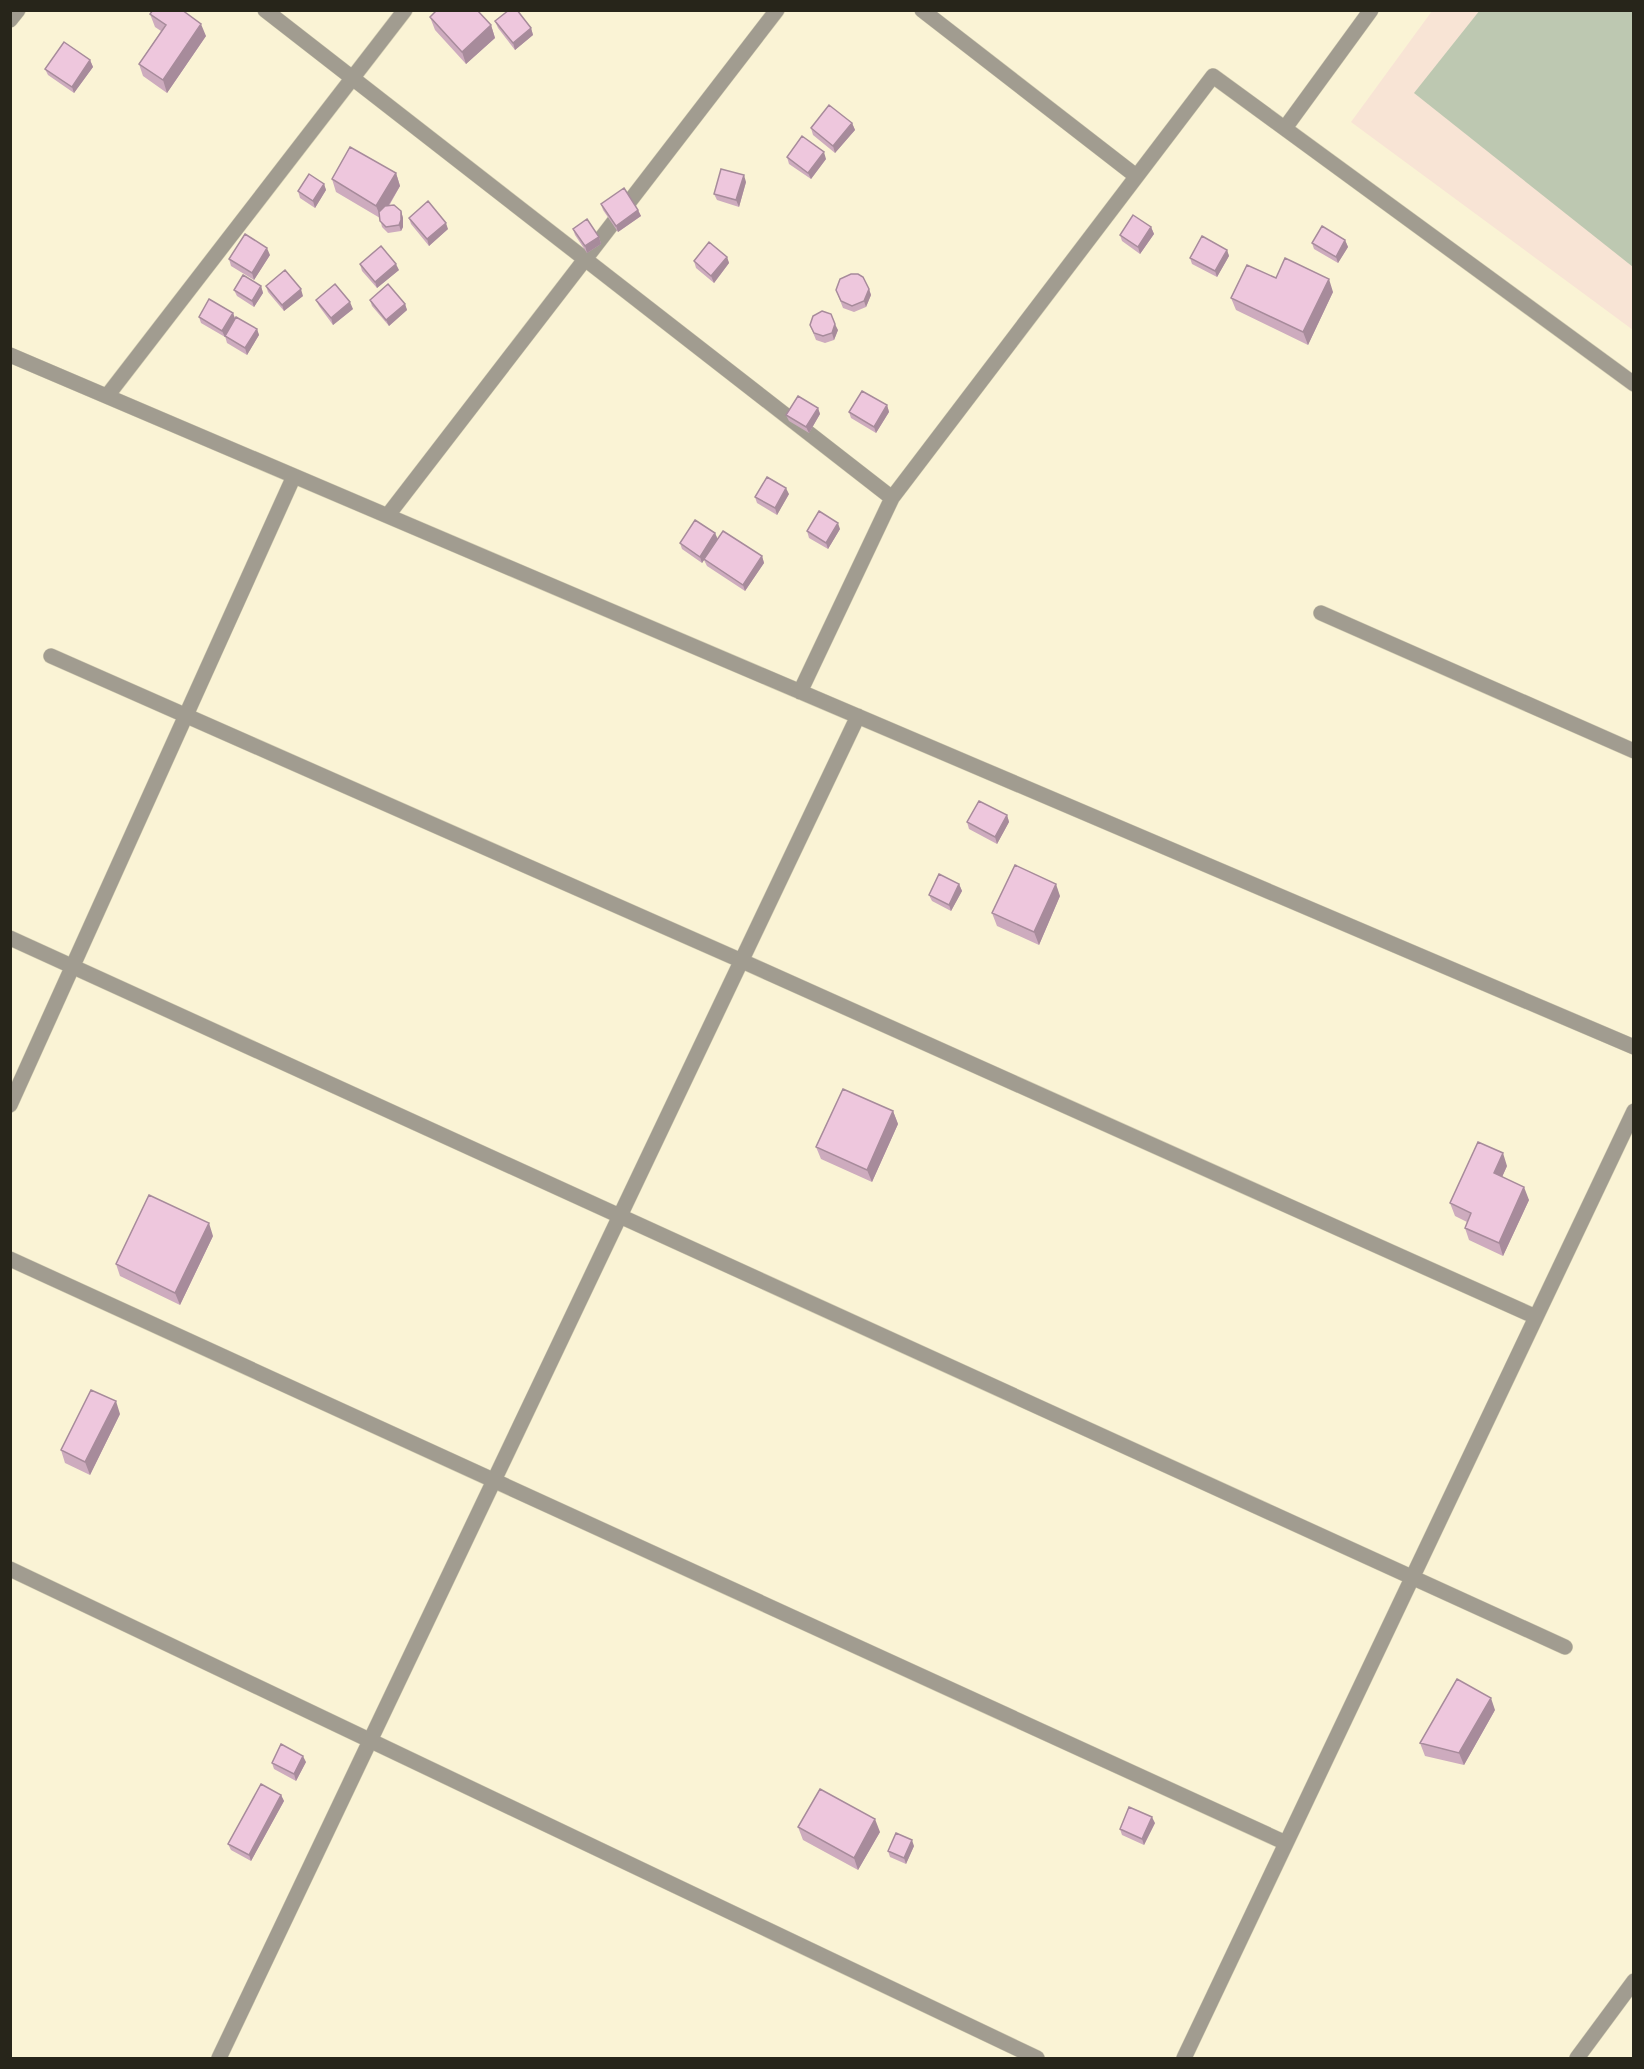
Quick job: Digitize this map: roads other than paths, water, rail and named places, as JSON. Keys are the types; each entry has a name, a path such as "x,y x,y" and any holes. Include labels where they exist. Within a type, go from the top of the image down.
{"street":[{"path":"10,20 18,10"},
{"path":"265,10 892,498"},
{"path":"107,396 405,10"},
{"path":"387,515 777,10"},
{"path":"922,10 1137,176"},
{"path":"1285,128 1371,10"},
{"path":"800,692 892,498 1213,76 1634,384"},
{"path":"10,355 1634,1047"},
{"path":"10,1105 294,476"},
{"path":"1321,613 1634,751"},
{"path":"51,656 742,961 1536,1317"},
{"path":"219,2058 858,716"},
{"path":"10,938 1565,1647"},
{"path":"1184,2058 1634,1111"},
{"path":"10,1259 1286,1843"},
{"path":"10,1569 1037,2058"},
{"path":"1577,2058 1634,1981"}]}
